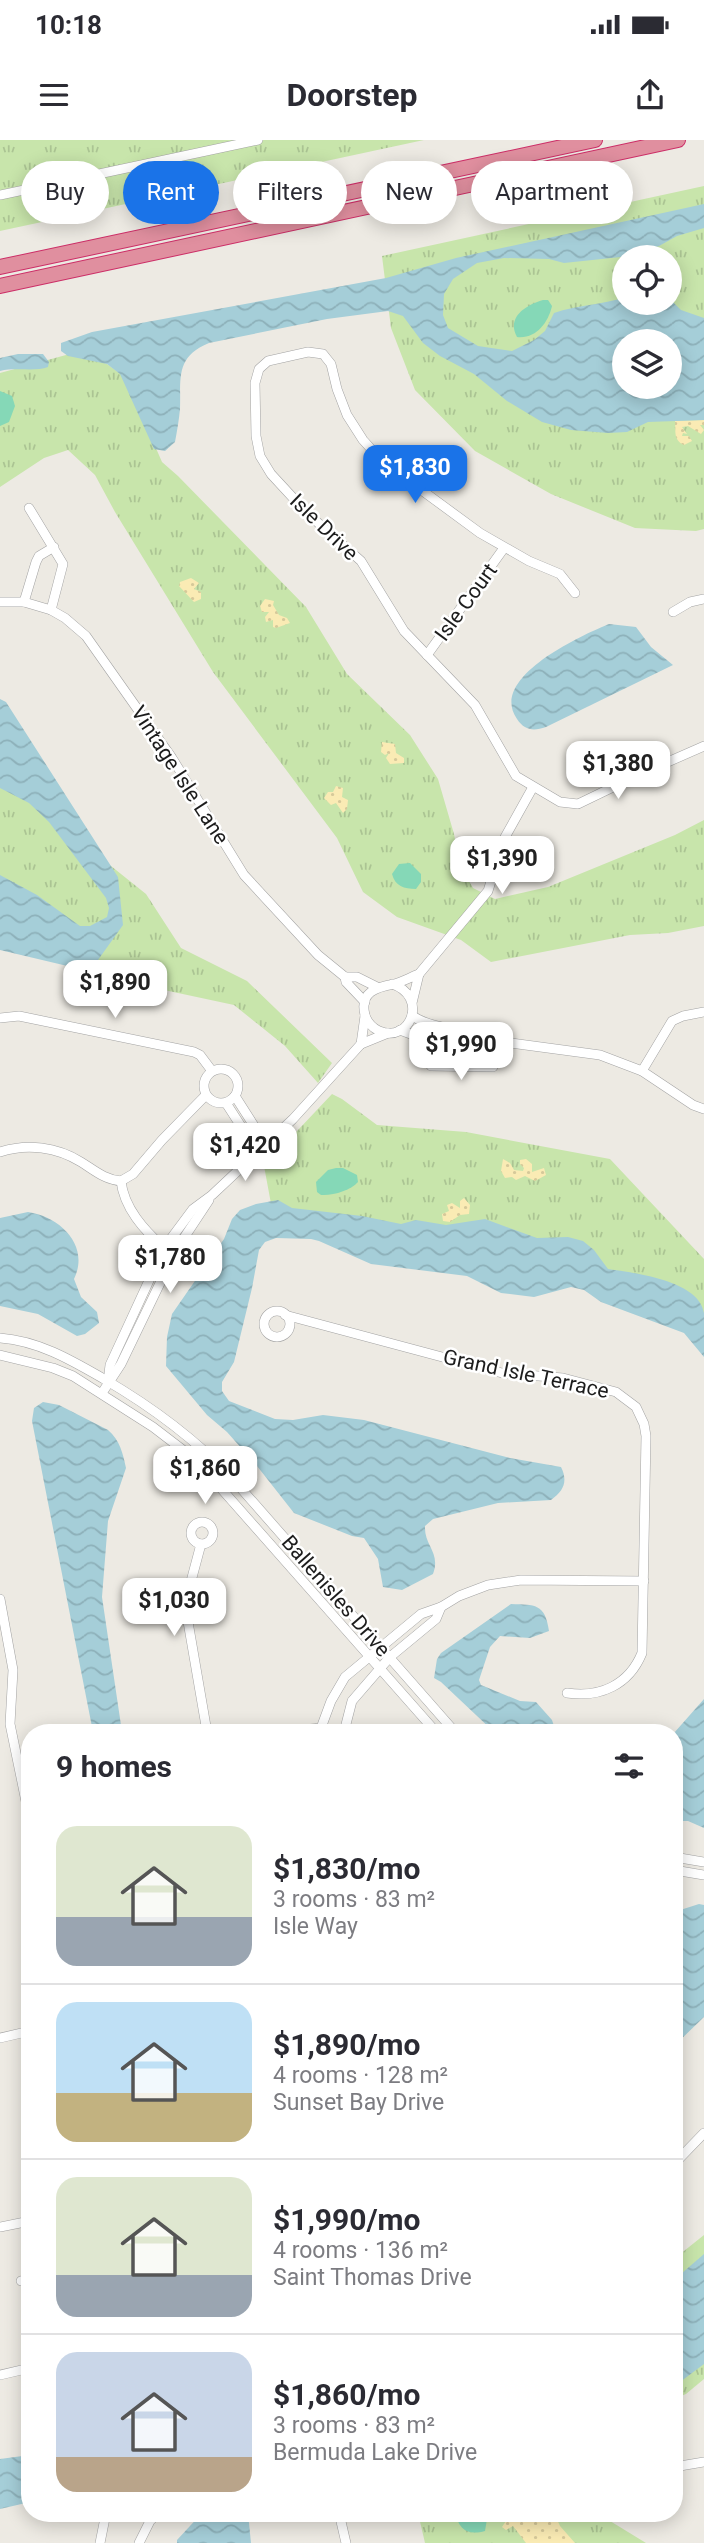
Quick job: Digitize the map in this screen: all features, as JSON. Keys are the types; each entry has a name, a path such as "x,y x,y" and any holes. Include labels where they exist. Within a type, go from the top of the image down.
{"highway":[{"path":"0,267 595,140"},
{"path":"0,286 678,140"}],"street":[{"path":"0,195 258,140"},
{"name":"Isle Drive","path":"504,548 392,470 372,451 347,415 331,364 323,355 308,352 268,361 259,369 255,383 256,436 260,456 271,474 307,513 361,561 396,619 475,705 512,771 533,787 566,804 578,804 704,746"},
{"path":"29,508 63,564 51,610"},
{"path":"24,602 39,556 54,547"},
{"path":"504,548 560,573 575,593"},
{"name":"Isle Court","path":"427,655 504,548"},
{"path":"673,612 704,599"},
{"name":"Vintage Isle Lane","path":"0,602 24,602 51,610 86,636 173,758 244,875 317,955 345,976 357,977 377,987"},
{"path":"108,1382 110,1365 163,1248 193,1209 212,1195 293,1119 360,1044 400,1030 410,1021 419,974 488,891 504,839 533,787"},
{"path":"360,1044 368,996 377,987 419,974"},
{"name":"Vintage Isle Lane","path":"345,976 351,990 365,1002"},
{"path":"393,984 405,990 412,1003"},
{"path":"642,1071 672,1021 704,1012"},
{"path":"365,1014 373,1027 388,1033"},
{"path":"412,1015 422,1023 453,1030 459,1036 472,1039 600,1055 642,1071 693,1105 704,1109"},
{"path":"0,1018 19,1016 194,1052 200,1055 212,1071"},
{"path":"443,1041 444,1028"},
{"path":"400,1030 414,1036 443,1041 453,1041 459,1036"},
{"path":"471,1066 472,1039"},
{"path":"431,1066 493,1067"},
{"path":"226,1069 236,1075 239,1086 235,1096 226,1103 215,1102 206,1095 204,1083 212,1071 226,1069"},
{"path":"0,1152 31,1147 59,1152 78,1160 111,1181 121,1181 133,1174 206,1095"},
{"path":"235,1096 265,1143"},
{"path":"226,1103 257,1150"},
{"path":"121,1181 125,1201 163,1248"},
{"path":"102,1393 121,1364 176,1250 212,1195"},
{"name":"Grand Isle Terrace","path":"285,1315 502,1373 563,1378 610,1390 626,1398 639,1412 646,1436 643,1646 634,1669 620,1682 587,1696 567,1693"},
{"name":"Ballenisles Drive","path":"0,1338 65,1356 121,1387 173,1423 212,1458 448,1724"},
{"name":"Ballenisles Drive","path":"0,1355 53,1368 73,1376 153,1427 196,1460 429,1724"},
{"path":"201,1544 190,1585 187,1616 206,1724"},
{"path":"322,1724 331,1701 345,1677 421,1614 471,1591 508,1581 644,1581"},
{"path":"0,1599 13,1670 10,1724 21,1777"},
{"path":"346,1724 352,1701 390,1657 436,1619 441,1607"},
{"path":"683,1858 704,1861"},
{"path":"683,1872 704,1875"},
{"path":"0,2038 21,2033"},
{"path":"683,2155 704,2133"},
{"path":"0,2227 21,2223"},
{"path":"0,2375 21,2370"},
{"path":"683,2466 704,2462"},
{"path":"100,2543 104,2522"},
{"path":"139,2543 150,2522"},
{"path":"341,2522 346,2543"}],"green space":[{"path":"0,140 424,140 326,161 233,161 233,181 219,184 219,161 123,161 123,205 109,208 109,161 21,161 21,224 33,224 0,231"},
{"path":"704,186 704,529 696,531 635,528 551,494 475,451 415,390 391,328 382,256 529,224 633,224 633,201"},
{"path":"548,300 552,306 544,324 535,333 517,337 514,330 516,318 530,305"},
{"path":"77,352 107,364 125,377 162,462 306,607 347,674 410,735 438,779 460,866 473,888 495,899 548,887 675,835 704,820 704,926 668,933 630,935 491,962 461,940 397,917 363,892 337,838 213,672 95,475 68,450 44,458 0,487 0,373"},
{"path":"0,391 12,396 15,406 9,422 0,426"},
{"path":"0,780 146,894 181,948 247,981 332,1063 318,1083 285,1046 234,1005 80,969 27,900 0,890"},
{"path":"410,863 421,874 421,882 416,889 401,886 392,874 399,864"},
{"path":"332,1094 377,1125 466,1132 610,1159 704,1259 704,1337 627,1289 272,1209 264,1166"},
{"path":"343,1168 357,1175 358,1182 341,1192 321,1195 317,1192 316,1182 328,1170"},
{"path":"704,2235 704,2379 683,2395 683,2252"},
{"path":"420,2522 612,2522 646,2543 425,2543"},
{"path":"486,2522 485,2531 473,2533 465,2530 459,2523"}],"sand":[{"path":"704,420 704,425 700,425 704,430 701,434 688,426 682,427 687,434 683,433 682,436 689,436 692,441 684,445 678,441 675,421"},
{"path":"191,578 199,583 194,589 201,592 201,599 194,602 179,586 180,582"},
{"path":"265,599 274,601 273,605 279,615 287,618 290,623 276,628 273,627 273,620 266,622 265,617 269,612 262,612 260,606"},
{"path":"382,742 395,744 396,753 404,758 404,763 390,764 386,758 389,753 385,755 381,752"},
{"path":"336,786 343,788 342,797 348,800 347,809 343,813 336,803 331,805 324,798 328,792 333,792"},
{"path":"503,1159 510,1163 514,1170 523,1171 520,1160 526,1159 532,1164 532,1172 544,1168 546,1175 535,1181 525,1176 516,1180 512,1177 505,1178 501,1171"},
{"path":"464,1198 470,1205 469,1214 460,1215 450,1222 443,1221 442,1214 449,1211 447,1205 452,1203 460,1208 460,1201"},
{"path":"505,2522 558,2522 575,2543 526,2543 513,2526 506,2530 502,2527"}],"water":[{"path":"704,204 704,228 677,236 661,245 612,245 612,258 564,263 549,259 504,258 477,263 453,279 444,294 443,315 448,328 478,346 512,351 545,331 554,313 612,301 612,315 682,315 682,310 704,318 704,420 648,422 627,432 608,433 571,430 542,422 507,401 474,374 440,356 423,343 403,316 388,311 327,319 209,343 198,349 190,355 182,370 175,442 165,451 154,449 120,374 107,364 68,356 61,351 61,343 92,332 386,278 456,258 612,224 633,224 633,219"},
{"path":"18,354 43,354 49,362 48,367 0,371 0,358"},
{"path":"609,624 636,627 651,647 673,665 546,727 534,729 523,726 511,704 515,689 526,674 541,661 578,638"},
{"path":"0,699 6,702 118,877 123,925 91,966 80,969 0,950 0,875 37,895 80,926 90,926 107,917 109,908 106,898 49,822 29,803 0,788"},
{"path":"278,1200 292,1208 362,1216 401,1224 416,1220 446,1225 485,1219 537,1238 568,1237 583,1241 594,1250 608,1269 664,1280 691,1293 700,1302 704,1313 704,1357 684,1333 601,1302 584,1290 571,1287 534,1297 501,1293 467,1276 371,1264 311,1239 276,1238 265,1242 259,1250 234,1362 222,1382 222,1391 229,1401 275,1419 293,1420 323,1415 364,1420 510,1458 561,1467 563,1472 563,1485 551,1500 498,1503 433,1519 425,1526 425,1533 434,1554 433,1574 402,1590 383,1587 378,1559 364,1538 352,1536 294,1513 257,1466 227,1432 207,1415 166,1366 167,1337 172,1314 224,1239 232,1219 240,1210"},
{"path":"28,1212 51,1220 61,1227 75,1245 78,1267 74,1279 81,1297 97,1312 99,1323 85,1334 77,1336 38,1314 0,1306 0,1218"},
{"path":"43,1402 59,1405 108,1430 122,1452 126,1468 108,1521 102,1597 121,1724 91,1724 32,1421 34,1408"},
{"path":"511,1604 538,1607 545,1615 549,1631 530,1638 500,1636 490,1647 479,1680 481,1685 520,1701 536,1702 553,1724 486,1724 434,1678 437,1659 441,1653"},
{"path":"704,1699 704,1828 683,1821 682,1724"},
{"path":"704,1905 704,2017 683,2037 683,1909"},
{"path":"704,2254 704,2364 683,2380 683,2272"},
{"path":"21,2456 21,2504 0,2509 0,2459"},
{"path":"194,2522 249,2522 251,2543 177,2543"}]}
